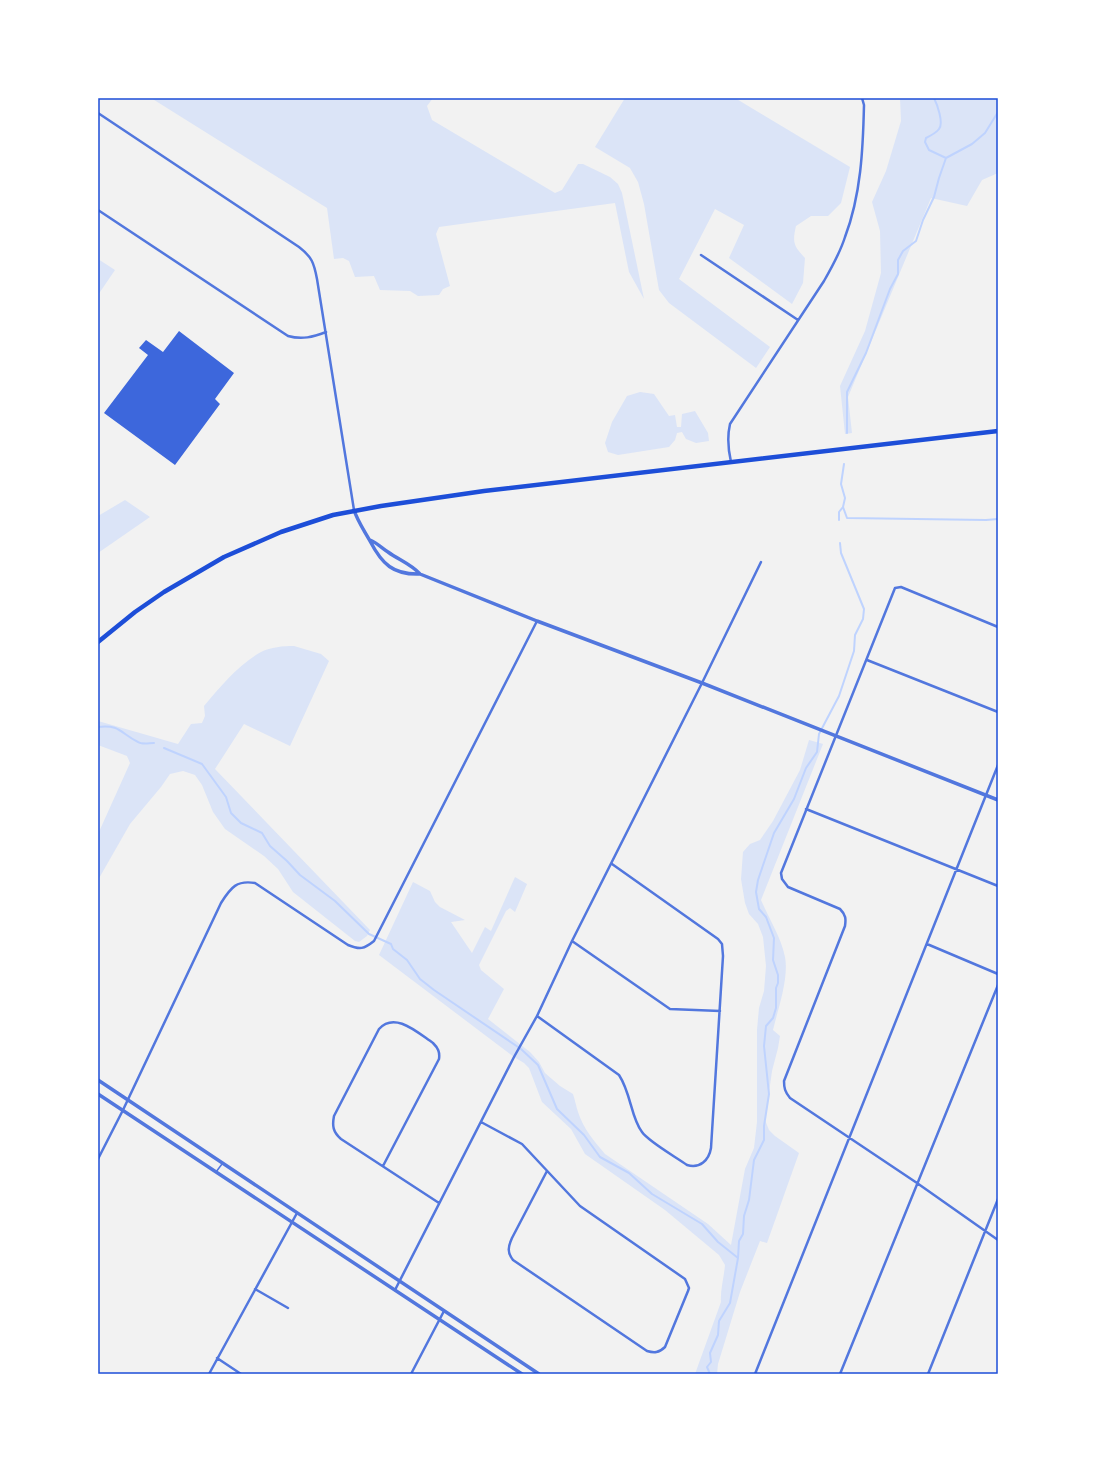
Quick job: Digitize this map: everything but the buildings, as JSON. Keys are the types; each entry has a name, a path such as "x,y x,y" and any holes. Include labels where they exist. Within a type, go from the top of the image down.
{"main road":[{"path":"98,642 135,612 164,592 224,557 252,544 310,522 354,510 484,491 998,431"}],"street":[{"path":"731,462 728,450 728,434 730,424 824,281 836,260 846,237 856,197 863,143 864,105 862,98"},
{"path":"98,113 309,255 315,271 326,332 354,510 360,526 370,540 378,556 391,567 408,574 420,574"},
{"path":"98,210 288,336 298,339 307,338 326,332"},
{"path":"701,256 798,320"},
{"path":"370,540 408,564 420,574 998,800"},
{"path":"395,1290 536,1016 761,562"},
{"path":"998,627 901,587 895,588 781,873 782,879 788,887 840,909 844,913 846,920 845,926 784,1081 784,1088 790,1098 917,1183 998,1240"},
{"path":"98,1159 128,1100 221,902 232,887 246,882 256,883 354,948 361,949 374,941 537,621"},
{"path":"866,660 998,712"},
{"path":"755,1374 998,765"},
{"path":"806,809 998,886"},
{"path":"536,1016 619,1075 627,1090 639,1128 646,1136 687,1165 692,1166 704,1163 708,1158 711,1148 724,956 722,944 718,939 612,864"},
{"path":"572,941 670,1009 720,1011"},
{"path":"927,944 998,974"},
{"path":"840,1374 998,985"},
{"path":"383,1166 439,1059 439,1050 433,1043 401,1023 392,1021 382,1025 379,1029 334,1116 333,1126 337,1135 341,1138 383,1166 439,1203"},
{"path":"98,1080 539,1374"},
{"path":"98,1094 522,1374"},
{"path":"481,1122 522,1144 547,1170 580,1206 686,1279 688,1283 688,1291 665,1347 662,1350 652,1353 642,1348 513,1260 509,1254 509,1244 547,1170"},
{"path":"928,1374 998,1199"},
{"path":"209,1374 296,1213"},
{"path":"255,1289 288,1308"},
{"path":"411,1374 444,1311"},
{"path":"217,1358 241,1374"}],"lane":[{"path":"216,1172 222,1163"},
{"path":"529,1374 532,1370"}],"shaded area":[{"path":"151,98 433,98 427,106 432,120 555,193 562,190 578,164 583,164 610,177 618,184 622,193 644,299 629,272 615,203 439,227 436,234 450,286 443,289 439,295 418,296 410,291 380,290 374,276 355,277 349,261 343,258 334,259 327,208"},
{"path":"625,98 735,98 850,167 841,203 828,216 811,216 796,226 794,236 795,244 805,258 803,283 792,304 729,258 744,225 715,209 679,279 770,347 756,368 669,303 659,290 644,204 638,182 630,168 595,147"},
{"path":"900,98 998,98 998,173 982,180 967,206 931,198 848,397 852,433 845,434 840,386 865,331 881,273 880,231 872,202 886,171 901,121"},
{"path":"98,259 115,270 98,295"},
{"path":"640,392 654,394 669,416 675,415 677,427 681,427 682,414 695,411 708,433 709,441 696,443 686,439 682,432 677,433 675,440 669,447 618,455 608,452 605,443 612,422 627,396"},
{"path":"125,500 150,517 98,553 98,516"},
{"path":"294,646 321,654 329,661 290,746 244,724 215,769 370,930 367,936 359,942 355,941 293,892 278,869 264,856 225,829 213,812 202,785 195,775 183,771 170,774 130,824 98,880 98,834 130,763 127,756 98,745 98,721 178,744 191,724 202,723 205,716 204,706 230,676 245,663 265,650 277,647"},
{"path":"809,740 823,744 761,900 781,942 786,965 786,974 782,994 773,1030 780,1036 772,1071 765,1120 769,1130 775,1136 799,1153 767,1243 760,1241 740,1292 718,1364 717,1374 695,1374 721,1302 725,1265 719,1255 665,1210 585,1154 571,1129 542,1102 529,1068 524,1063 379,955 413,882 430,891 435,902 440,907 465,920 451,922 472,953 485,927 491,931 515,877 527,884 515,912 510,908 506,911 479,965 481,970 504,989 488,1019 530,1052 539,1062 545,1073 560,1086 573,1094 578,1112 586,1129 605,1154 708,1224 731,1245 745,1169 754,1148 757,1122 757,1030 759,1008 764,991 766,966 763,937 758,924 749,914 745,903 741,879 743,852 750,844 760,840 773,821 800,770"}],"waterway":[{"path":"934,98 940,114 941,122 939,129 926,138 925,142 929,150 946,158"},
{"path":"946,158 972,144 985,133 998,112"},
{"path":"847,433 847,392 866,353 890,289 898,274 898,260 903,251 916,241 923,220 934,197 946,158"},
{"path":"839,520 839,512 843,507 845,498 841,484 844,464"},
{"path":"843,507 847,518 998,519"},
{"path":"710,1374 707,1367 711,1362 710,1353 718,1335 719,1321 730,1303 738,1258 739,1241 743,1234 744,1216 749,1200 754,1160 764,1140 764,1126 769,1094 764,1046 766,1026 773,1018 776,1008 776,988 778,983 778,975 773,960 774,938 766,917 759,909 756,892 758,880 774,833 794,799 806,768 817,752 819,734 839,696 854,651 855,635 863,619 864,609 841,553 840,543"},
{"path":"98,727 105,726 116,728 140,743 154,743"},
{"path":"164,748 202,764 226,797 231,813 241,823 262,833 270,846 300,875 335,901 369,934 391,944 393,949 407,960 420,979 521,1049 538,1065 557,1109 584,1135 600,1157 629,1173 652,1194 702,1224 718,1242 738,1258"}]}
